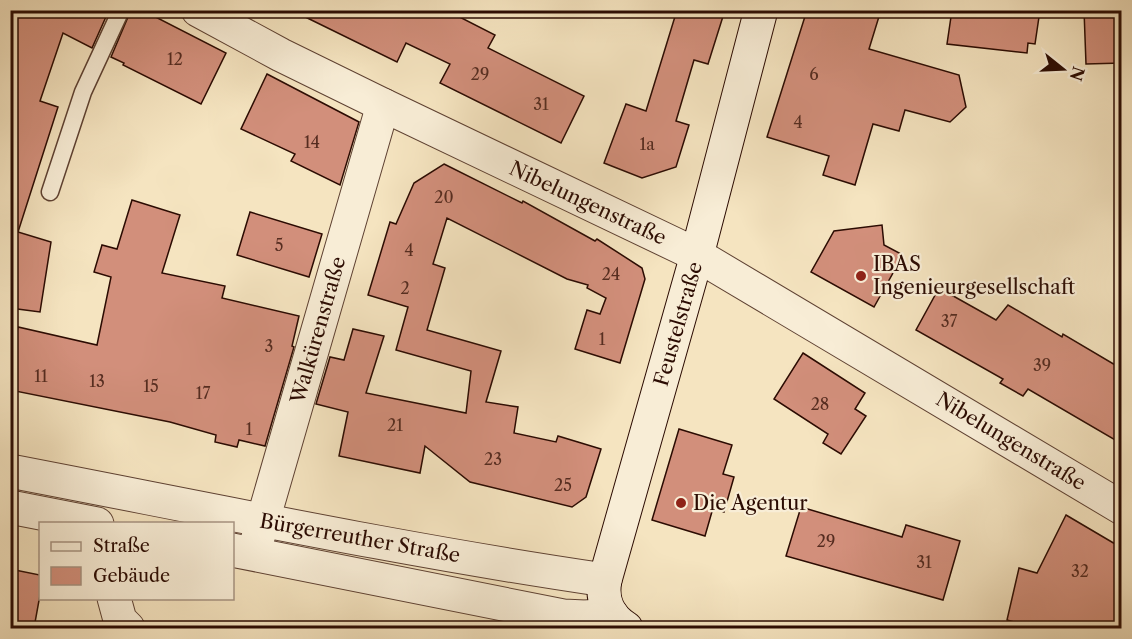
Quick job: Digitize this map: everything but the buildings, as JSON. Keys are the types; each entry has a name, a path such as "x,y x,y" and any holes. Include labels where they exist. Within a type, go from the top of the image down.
{"street":[{"name":"Nibelungenstraße","path":"198,10 281,55 697,255 1122,508"},
{"name":"Feustelstraße","path":"617,624 602,593 605,580 697,255 761,10"},
{"name":"Walkürenstraße","path":"243,552 263,520 383,105"},
{"name":"Bürgerreuther Straße","path":"10,471 263,520 605,580"},
{"path":"10,507 87,522"},
{"name":"Bürgerreuther Straße","path":"243,552 563,616 585,617 617,624"},
{"path":"115,600 120,620 128,628"}],"lane":[{"path":"50,192 83,92 121,10"}],"place":[{"name":"IBAS Ingenieurgesellschaft","path":"861,276"},
{"name":"Die Agentur","path":"681,503"}]}
